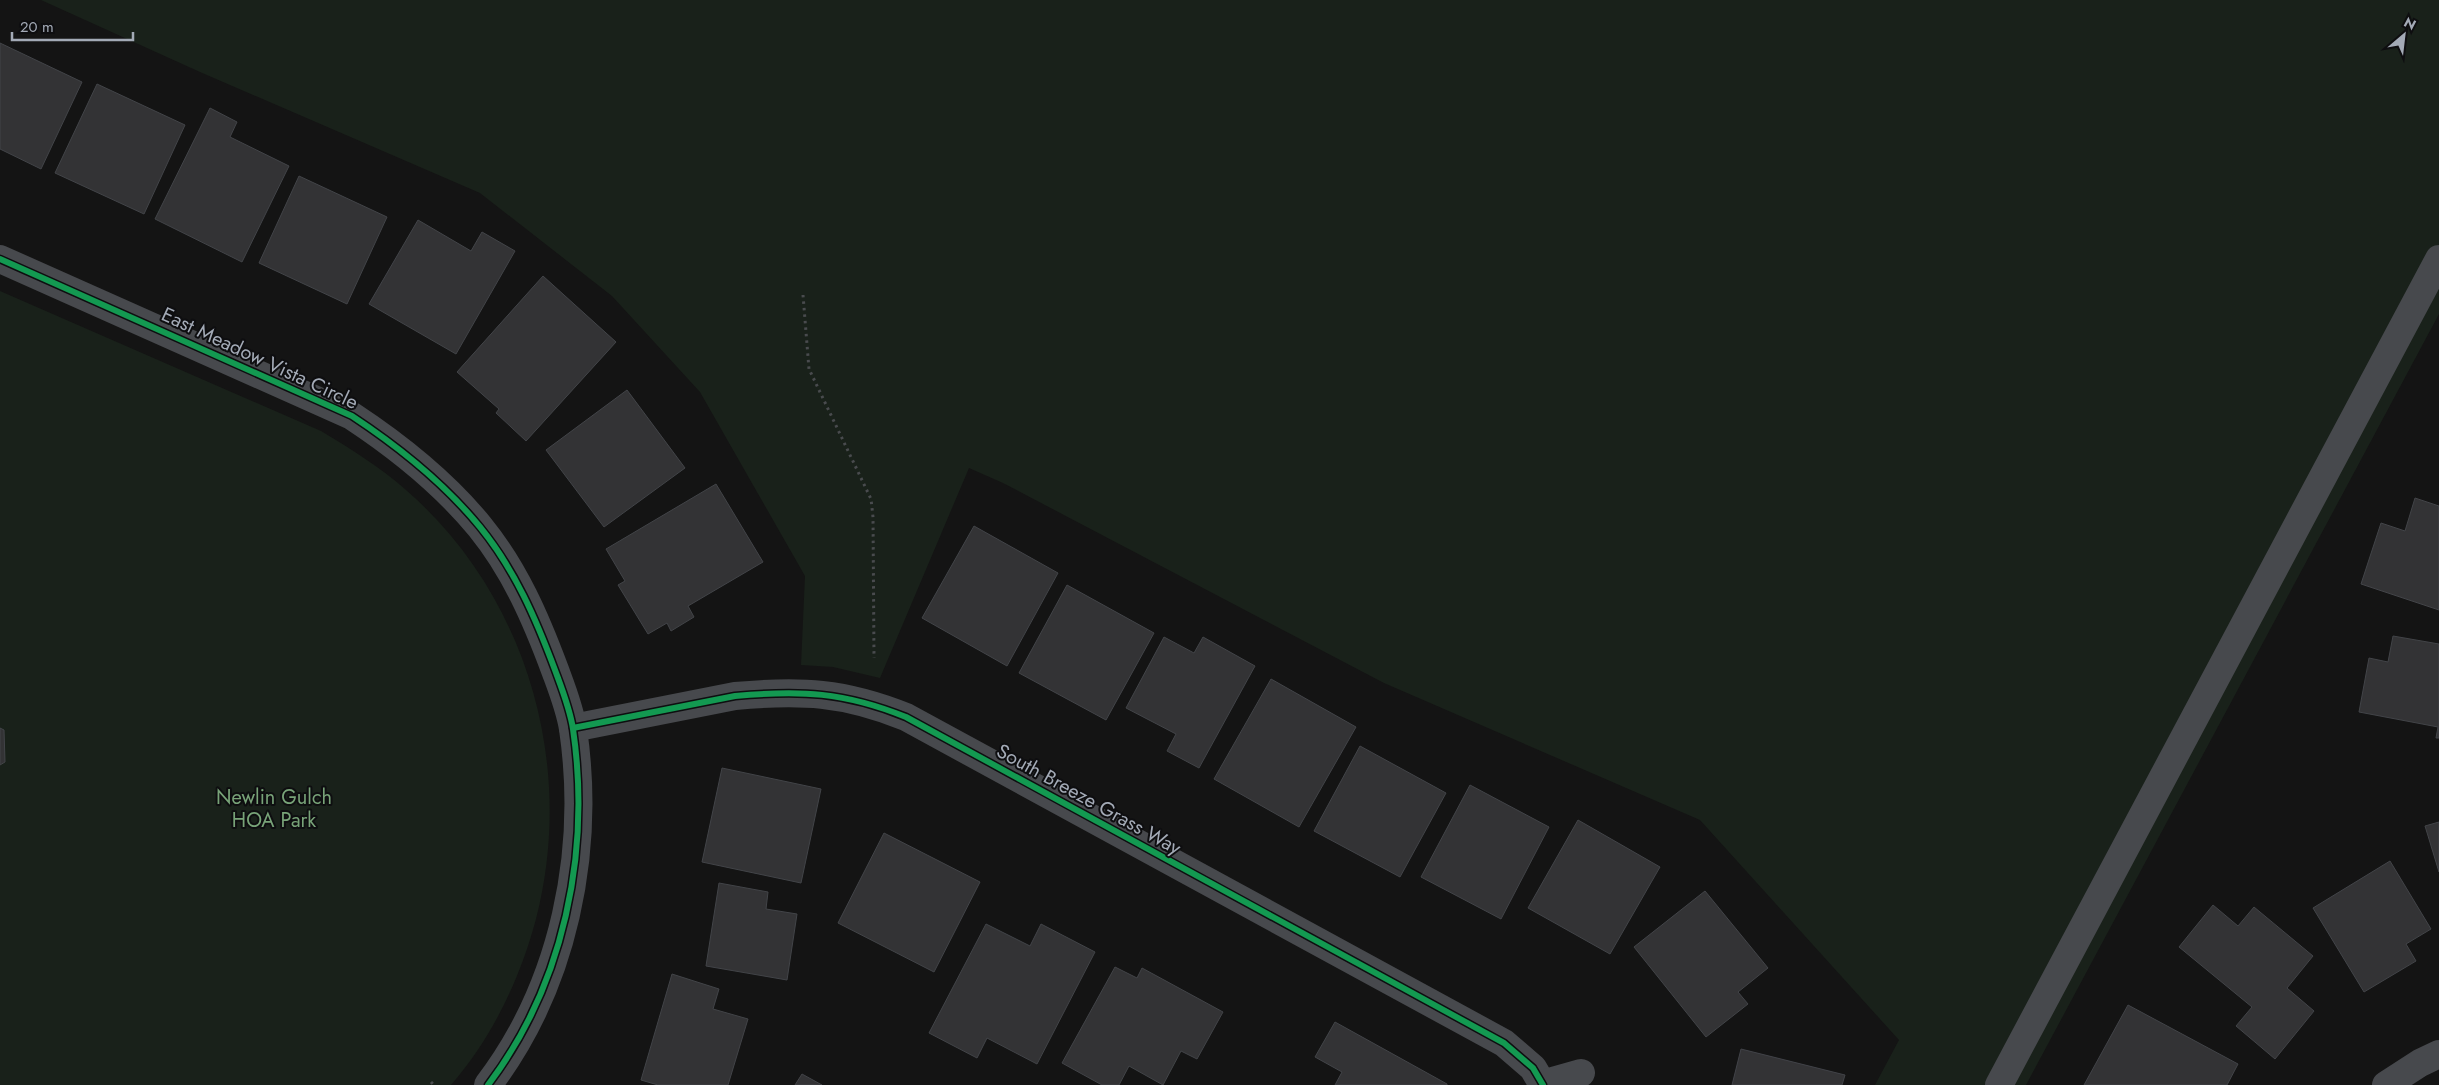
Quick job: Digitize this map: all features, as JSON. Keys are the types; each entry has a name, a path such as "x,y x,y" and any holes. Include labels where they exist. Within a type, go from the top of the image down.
{"street":[{"name":"East Meadow Vista Circle","path":"0,259 352,416 409,456 433,478 474,521 512,573 542,634 568,705 573,728 579,786 579,822 571,893 564,924 536,1004 499,1081"},
{"path":"1999,1085 2439,259"},
{"name":"South Breeze Grass Way","path":"573,728 735,696 820,693 875,705 906,717 1504,1042 1533,1068 1542,1084"},
{"path":"2386,1085 2420,1063 2439,1054"},
{"path":"1542,1084 1581,1073"}],"path":[{"path":"803,295 809,370 871,499 873,517 874,658"}],"green space":[{"path":"41,0 2439,0 2439,314 2026,1085 1875,1085 1899,1040 1700,820 1384,683 1003,483 969,468 880,678 833,667 801,665 805,576 700,392 612,296 480,193 200,72"},
{"name":"Newlin Gulch HOA Park","path":"0,291 321,431 376,466 406,490 448,532 483,580 511,631 531,686 544,743 550,802 547,861 536,919 522,964 513,985 492,1028 466,1067 451,1085 0,1085"}],"building":[{"path":"0,43 82,82 41,169 0,149"},
{"path":"97,84 185,125 144,214 55,173"},
{"path":"210,108 237,122 230,137 289,166 242,262 155,219"},
{"path":"299,176 387,217 347,304 259,263"},
{"path":"418,220 471,251 482,232 515,251 456,354 369,304"},
{"path":"543,276 616,342 526,441 496,413 499,409 457,372"},
{"path":"627,390 685,468 604,527 546,450"},
{"path":"716,484 763,562 688,606 694,617 671,631 667,623 648,634 618,585 625,581 606,549"},
{"path":"2415,498 2439,506 2439,610 2361,584 2381,523 2405,531"},
{"path":"974,526 1058,573 1007,666 922,618"},
{"path":"1067,585 1154,633 1106,720 1019,673"},
{"path":"2393,636 2439,644 2439,738 2436,738 2438,727 2359,712 2369,658 2388,662"},
{"path":"1164,637 1194,653 1203,637 1255,666 1199,768 1167,751 1176,734 1126,708"},
{"path":"1271,679 1356,727 1299,827 1214,779"},
{"path":"0,728 4,730 5,762 0,765"},
{"path":"1360,746 1446,793 1400,877 1314,831"},
{"path":"722,768 821,789 801,883 702,862"},
{"path":"1470,785 1549,827 1501,919 1421,877"},
{"path":"1578,820 1660,867 1610,954 1528,908"},
{"path":"2439,822 2439,872 2425,826"},
{"path":"884,833 980,882 934,972 838,923"},
{"path":"2390,861 2431,929 2406,944 2416,961 2364,992 2313,908"},
{"path":"719,883 768,892 766,909 797,914 787,980 706,966"},
{"path":"1705,891 1768,968 1738,992 1748,1004 1706,1037 1634,947"},
{"path":"2213,905 2238,926 2254,907 2313,956 2287,988 2314,1011 2275,1059 2236,1026 2252,1007 2179,947"},
{"path":"986,924 1030,946 1041,924 1095,952 1037,1064 987,1038 977,1058 929,1033"},
{"path":"1115,967 1137,978 1142,968 1223,1012 1197,1059 1181,1051 1163,1085 1129,1066 1119,1085 1102,1085 1062,1063"},
{"path":"672,974 719,989 713,1009 748,1019 728,1085 658,1085 641,1080"},
{"path":"2128,1005 2238,1064 2227,1085 2084,1085"},
{"path":"1335,1022 1447,1085 1335,1085 1342,1072 1315,1057"},
{"path":"1741,1049 1845,1075 1842,1085 1732,1085"},
{"path":"802,1074 822,1085 795,1085"}],"cycle path":[{"path":"0,259 352,416 404,453 451,495 480,527 504,560 524,596 566,699 573,729 578,776 578,822 574,869 566,916 553,961 536,1004 514,1046 488,1085"},
{"path":"573,728 735,696 781,693 802,693 842,698 862,702 906,717 1504,1043 1533,1068 1543,1085"}]}
